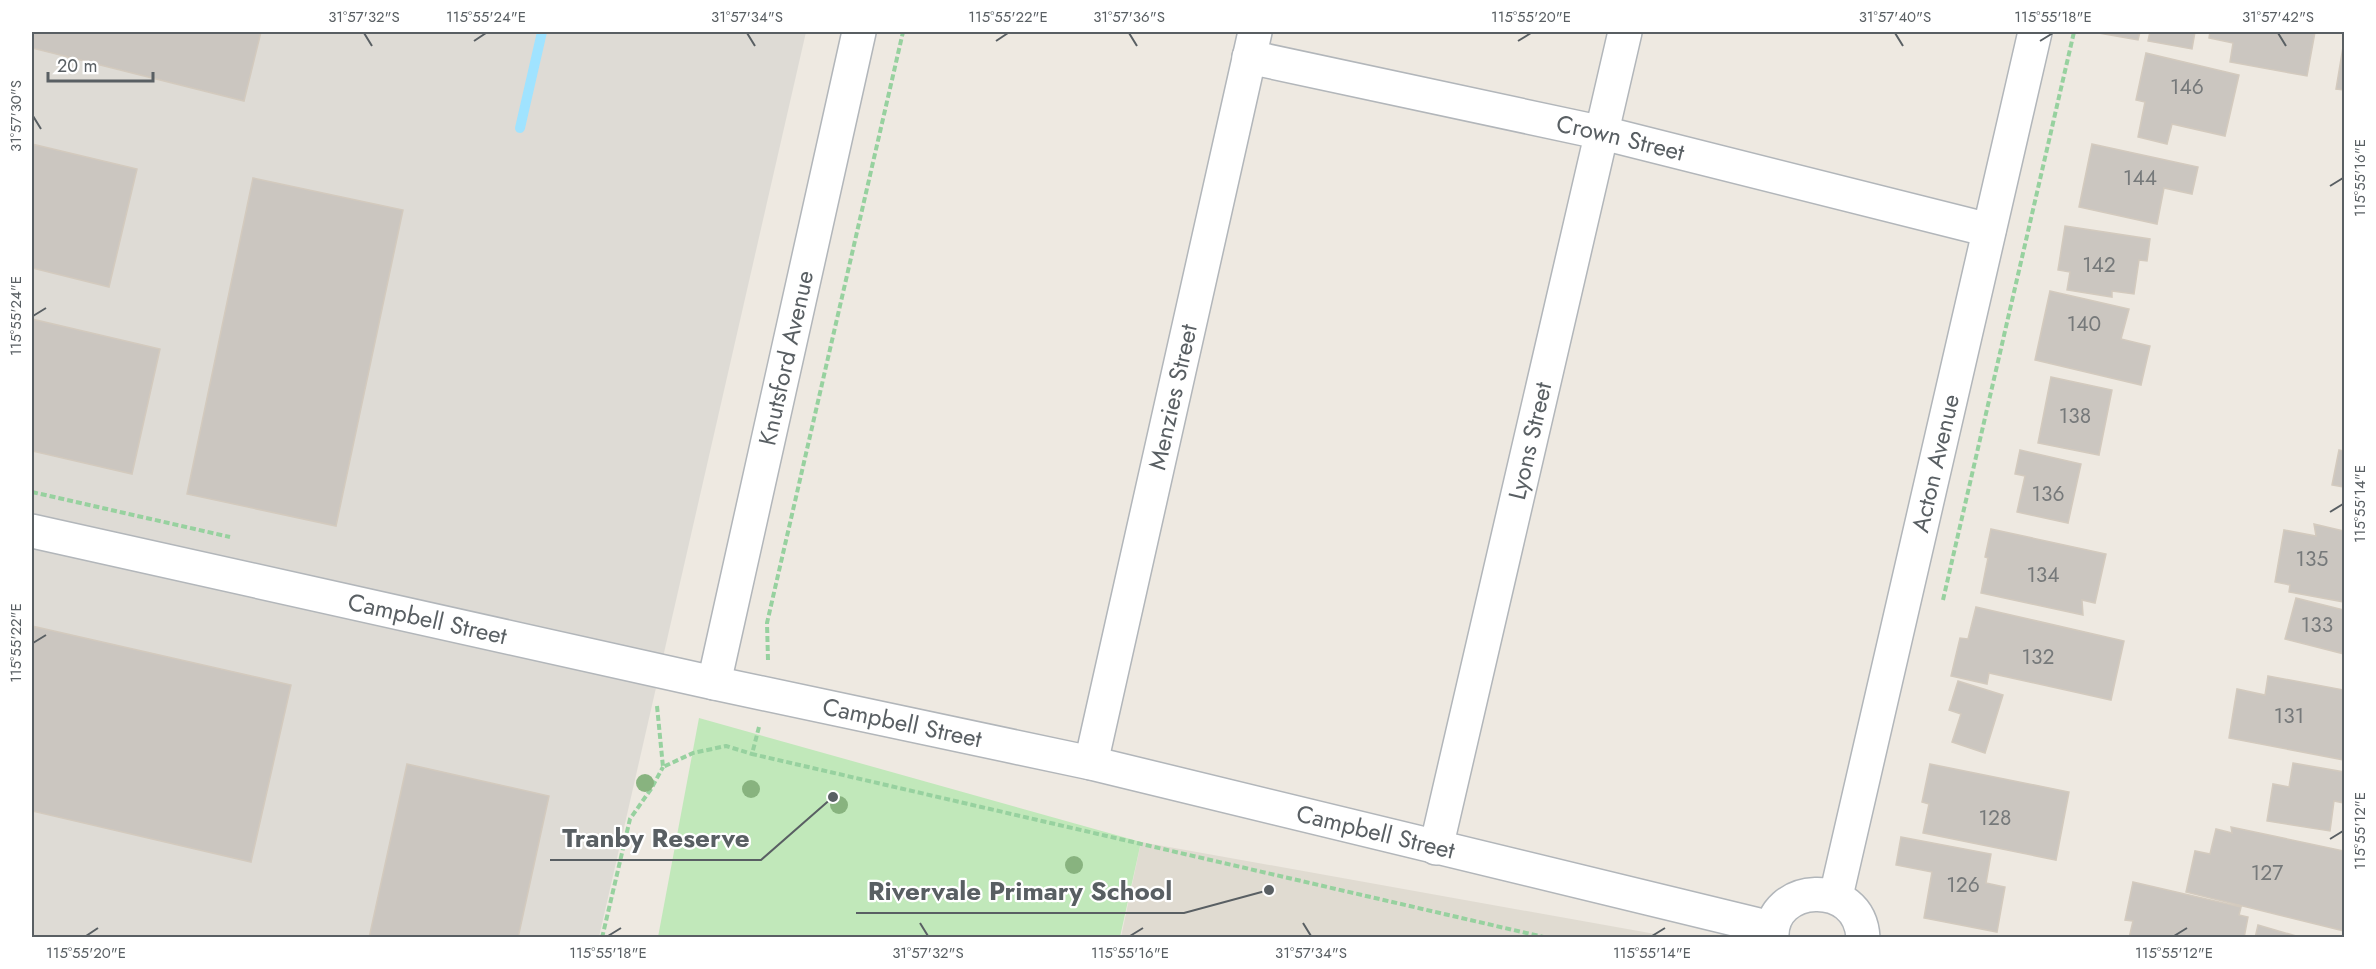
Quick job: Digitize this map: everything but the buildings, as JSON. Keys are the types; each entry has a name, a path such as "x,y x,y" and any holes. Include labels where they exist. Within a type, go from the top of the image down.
{"street":[{"name":"Knutsford Avenue","path":"714,683 859,32"},
{"name":"Lyons Street","path":"1436,848 1625,32"},
{"name":"Acton Avenue","path":"1836,896 2035,32"},
{"name":"Crown Street","path":"1252,44 1989,230"},
{"name":"Menzies Street","path":"1091,763 1252,44"},
{"name":"Campbell Street","path":"32,531 714,683 1091,763 1771,933"},
{"path":"1771,933 1784,906 1810,893 1836,896 1852,908 1862,927 1863,938"}],"path":[{"path":"903,32 766,623 769,680 752,754 1548,938"},
{"path":"1942,603 2074,32"},
{"path":"602,938 630,819 663,767"}],"shaded area":[{"path":"32,32 806,32 599,937 32,937"},
{"path":"1141,842 1672,937 1121,937"}],"green space":[{"path":"699,718 1141,842 1120,937 658,937"}],"waterway":[{"path":"520,128 542,32"}],"place":[{"name":"Tranby Reserve","path":"833,797"},
{"name":"Rivervale Primary School","path":"1269,890"}]}
